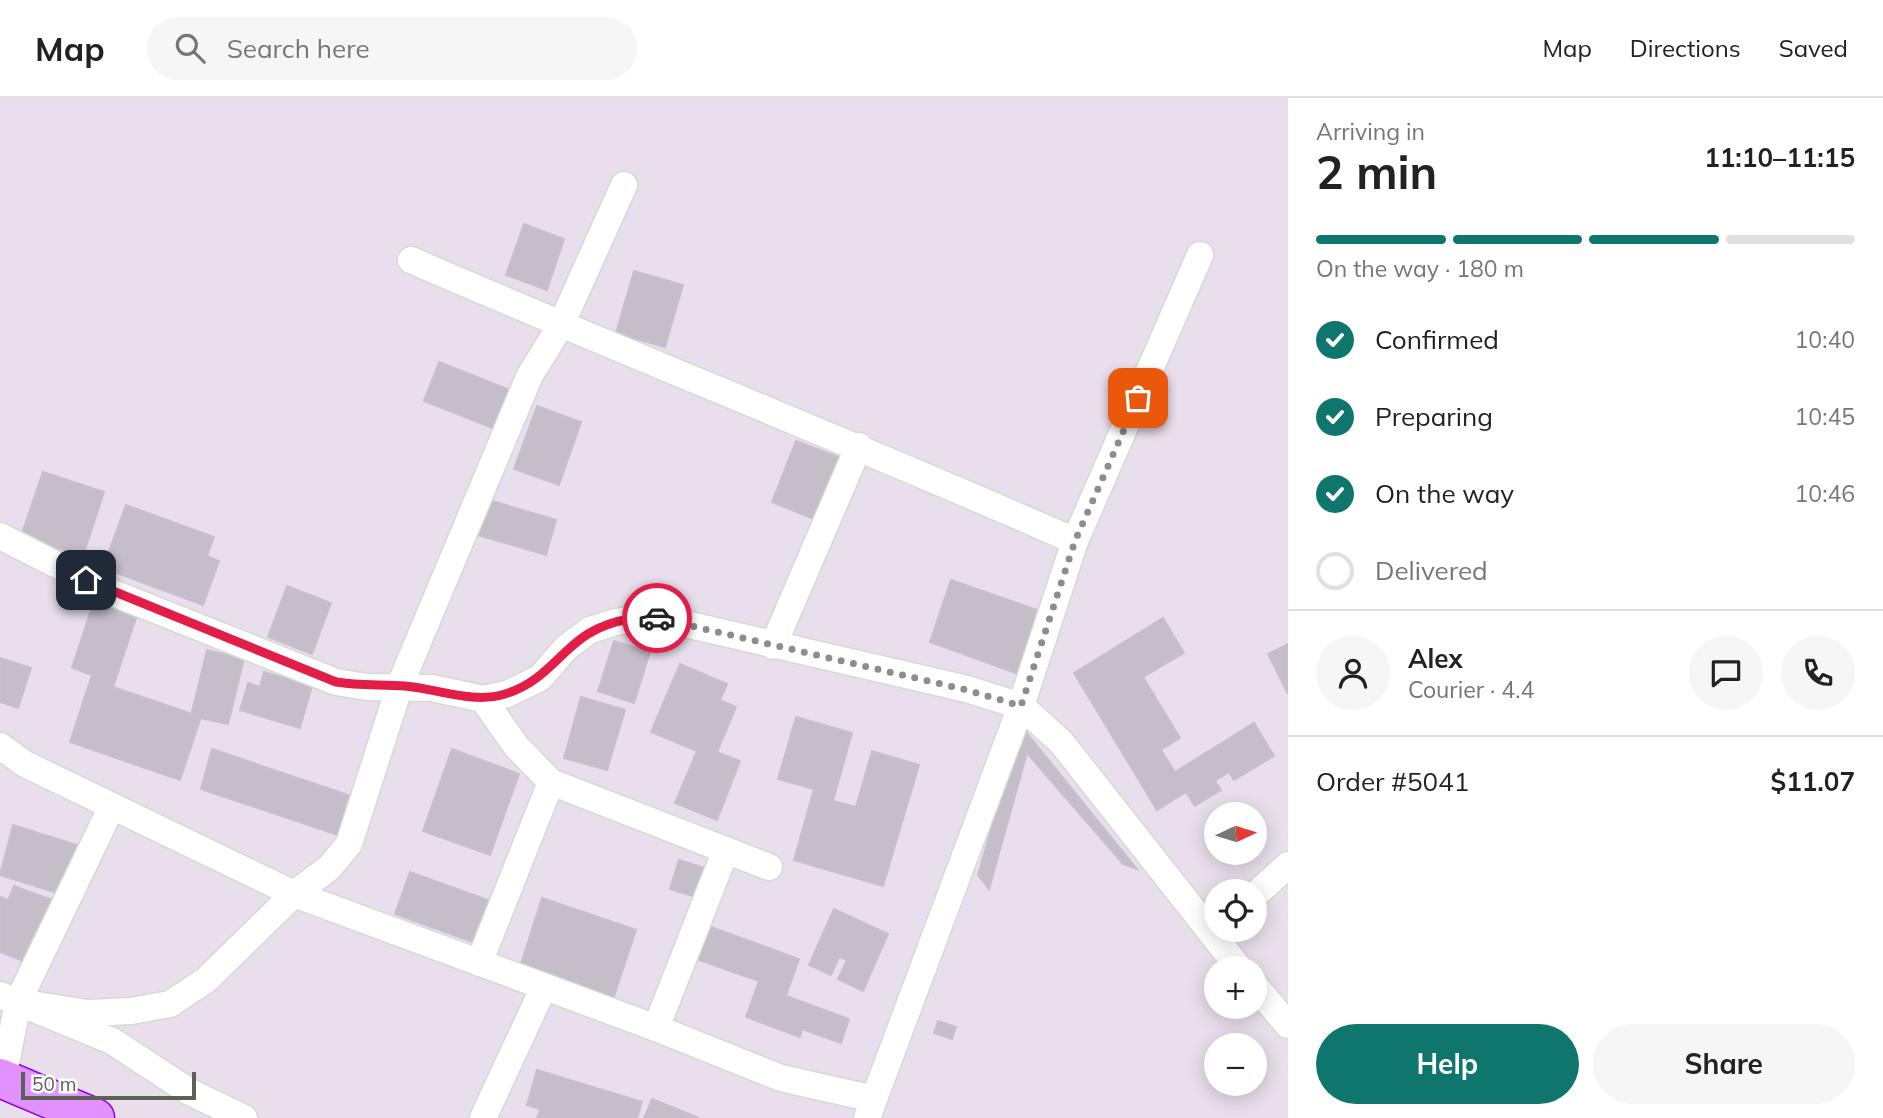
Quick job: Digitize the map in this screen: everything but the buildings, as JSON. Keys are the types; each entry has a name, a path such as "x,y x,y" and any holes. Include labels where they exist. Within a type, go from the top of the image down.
{"highway":[{"path":"1,1078 94,1118"}],"street":[{"path":"9,999 88,1013 131,1011 170,1004 206,980 233,950 294,894 329,868 349,844 400,685 530,375 561,325 624,185"},
{"path":"0,746 25,764 294,894 870,1109 1021,706 1075,541 1200,255"},
{"path":"411,260 561,325 859,446 1075,541"},
{"path":"773,646 859,446"},
{"path":"0,536 108,591 336,682 367,687 400,685 483,699 507,694 540,678 566,648 590,630 616,621 651,617 967,690 1021,706 1061,741 1204,920"},
{"path":"483,699 516,746 551,782 769,867"},
{"path":"479,963 551,782"},
{"path":"1,1078 9,999 112,806"},
{"path":"656,1028 726,850"},
{"path":"1267,884 1288,866"},
{"path":"483,1118 543,989"},
{"path":"9,999 112,1041 190,1092 244,1118"},
{"path":"1267,1000 1288,1025"}],"way so far":[{"path":"657,618 967,690 1021,706 1075,541 1138,398"}],"route":[{"path":"86,580 336,682 367,687 400,685 432,688 483,699 507,694 540,678 566,648 590,630 616,621 657,618"}]}
